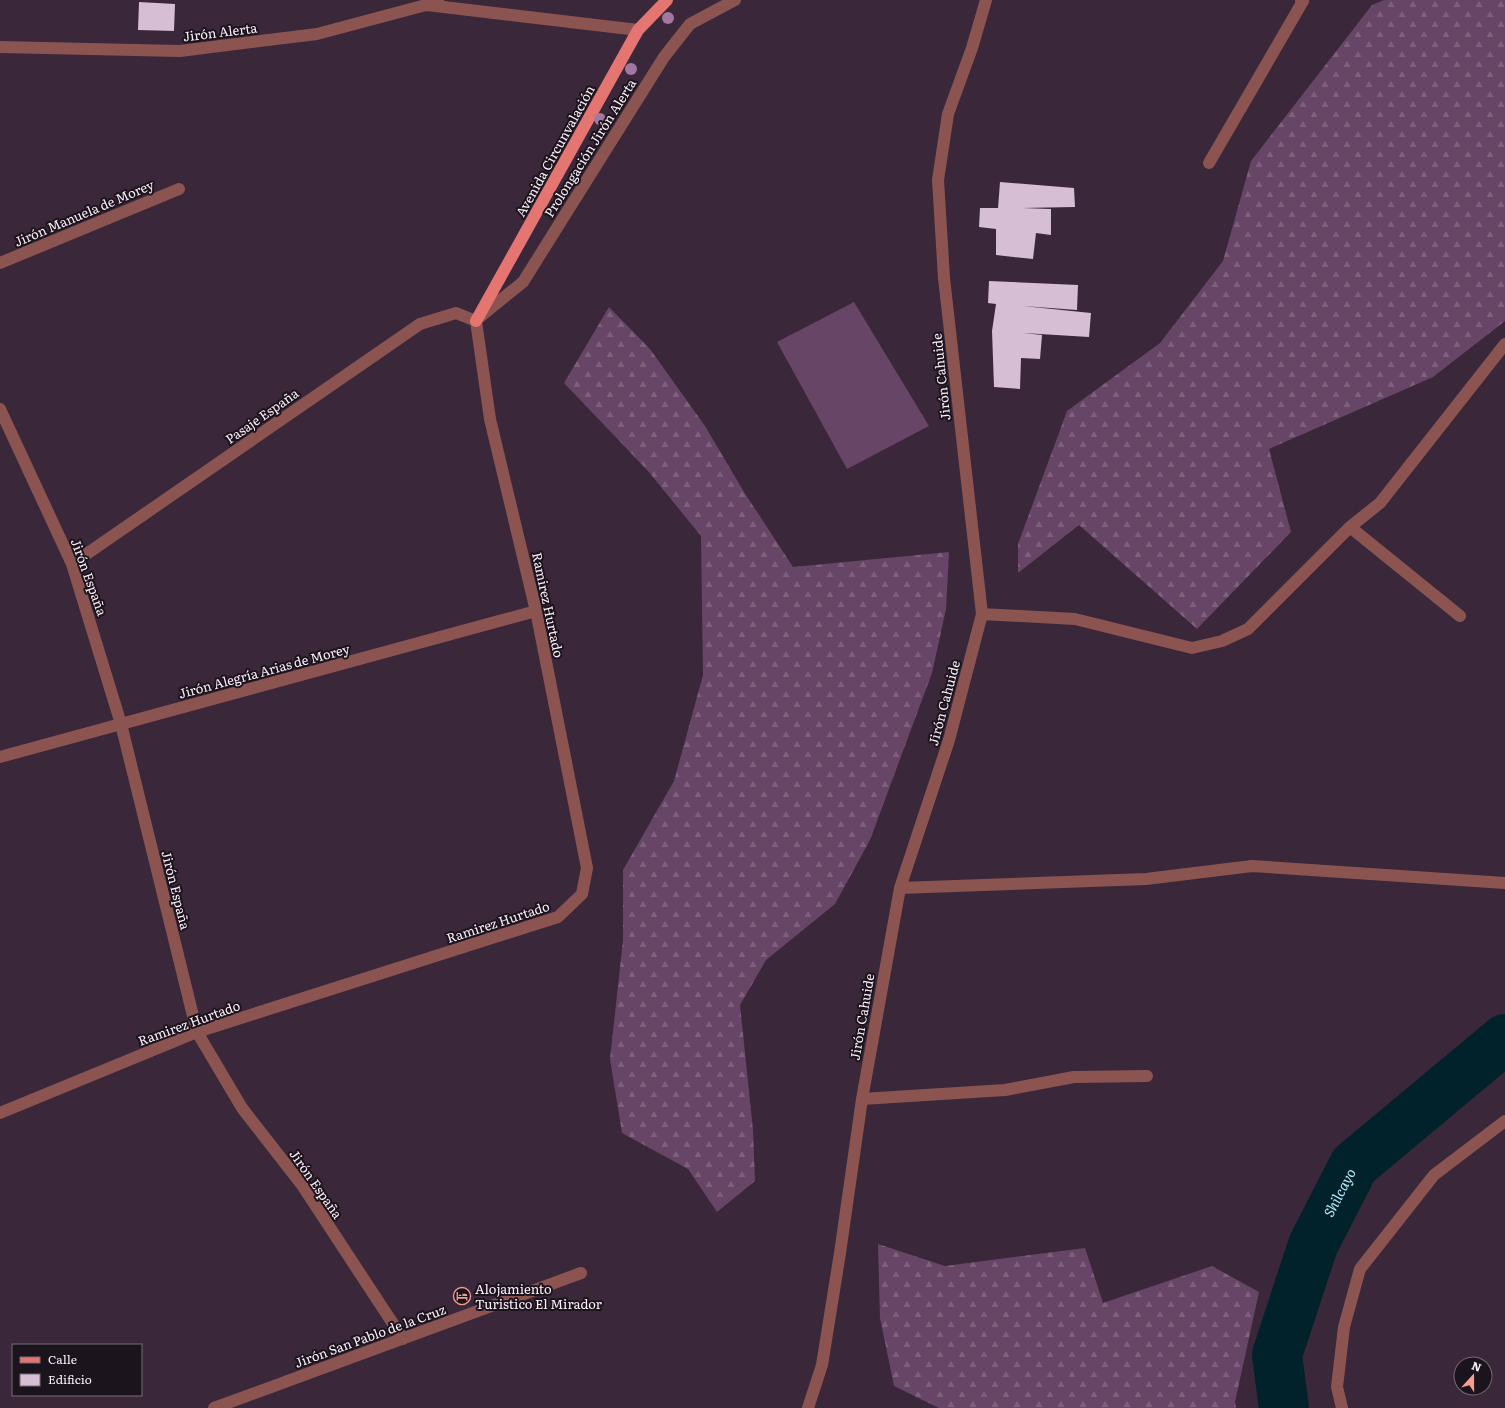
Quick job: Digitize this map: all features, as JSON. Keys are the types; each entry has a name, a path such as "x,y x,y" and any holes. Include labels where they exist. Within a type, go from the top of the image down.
{"main road":[{"name":"Avenida Circunvalación","path":"476,321 638,30 667,0"}],"street":[{"name":"Jirón Alerta","path":"0,47 180,51 316,34 426,5 438,0"},
{"name":"Prolongación Jirón Alerta","path":"476,321 523,282 664,57 681,35 690,24 735,0"},
{"name":"Jirón Cahuide","path":"808,1408 822,1365 862,1099 900,888 948,740 982,614 944,278 938,180 948,114 972,48 986,0"},
{"path":"1209,163 1303,0"},
{"path":"426,5 638,30"},
{"name":"Jirón Manuela de Morey","path":"0,263 179,189"},
{"name":"Pasaje España","path":"72,564 420,324 456,313 476,321"},
{"name":"Ramirez Hurtado","path":"0,1113 197,1032 558,917 582,894 587,868 536,611 490,419 476,321"},
{"path":"982,614 1075,619 1192,648 1222,641 1248,629 1350,527 1380,503 1505,344"},
{"name":"Jirón España","path":"0,409 72,564 122,724 197,1032 242,1108 302,1185 403,1339"},
{"path":"1350,527 1460,616"},
{"name":"Jirón Alegría Arias de Morey","path":"0,757 536,611"},
{"path":"900,888 1146,879 1252,866 1505,883"},
{"path":"862,1099 1005,1090 1074,1077 1147,1076"},
{"path":"1342,1408 1338,1388 1344,1327 1360,1269 1434,1175 1505,1121"},
{"name":"Jirón San Pablo de la Cruz","path":"214,1408 581,1273"}],"green space":[{"path":"1384,0 1505,0 1505,321 1433,377 1269,449 1291,532 1197,629 1079,525 1018,573 1018,544 1067,411 1160,343 1223,261 1251,161 1372,5"},
{"path":"854,302 929,426 847,469 777,342"},
{"path":"609,307 650,349 705,426 744,492 793,567 949,552 946,609 932,673 870,840 835,904 766,960 740,1005 753,1130 755,1181 717,1212 688,1169 622,1133 610,1059 623,940 623,870 674,781 703,675 701,536 648,471 564,383"},
{"path":"878,1244 945,1266 1085,1248 1103,1303 1212,1266 1259,1292 1235,1402 1236,1408 939,1408 894,1386 880,1318"}],"building":[{"path":"139,2 175,4 174,31 138,30"},
{"path":"1000,182 1074,188 1075,207 1022,208 1051,209 1051,235 1036,233 1033,259 996,255 996,229 979,227 980,208 998,208"},
{"path":"989,281 1078,285 1077,310 1023,306 1091,313 1089,337 1023,333 1042,335 1040,359 1021,358 1020,389 994,387 992,331 996,304 988,303"}],"waterway":[{"name":"Shilcayo","path":"1284,1408 1277,1355 1313,1245 1354,1165 1505,1039"}],"place":[{"name":"Alojamiento Turistico El Mirador","path":"462,1296"}]}
